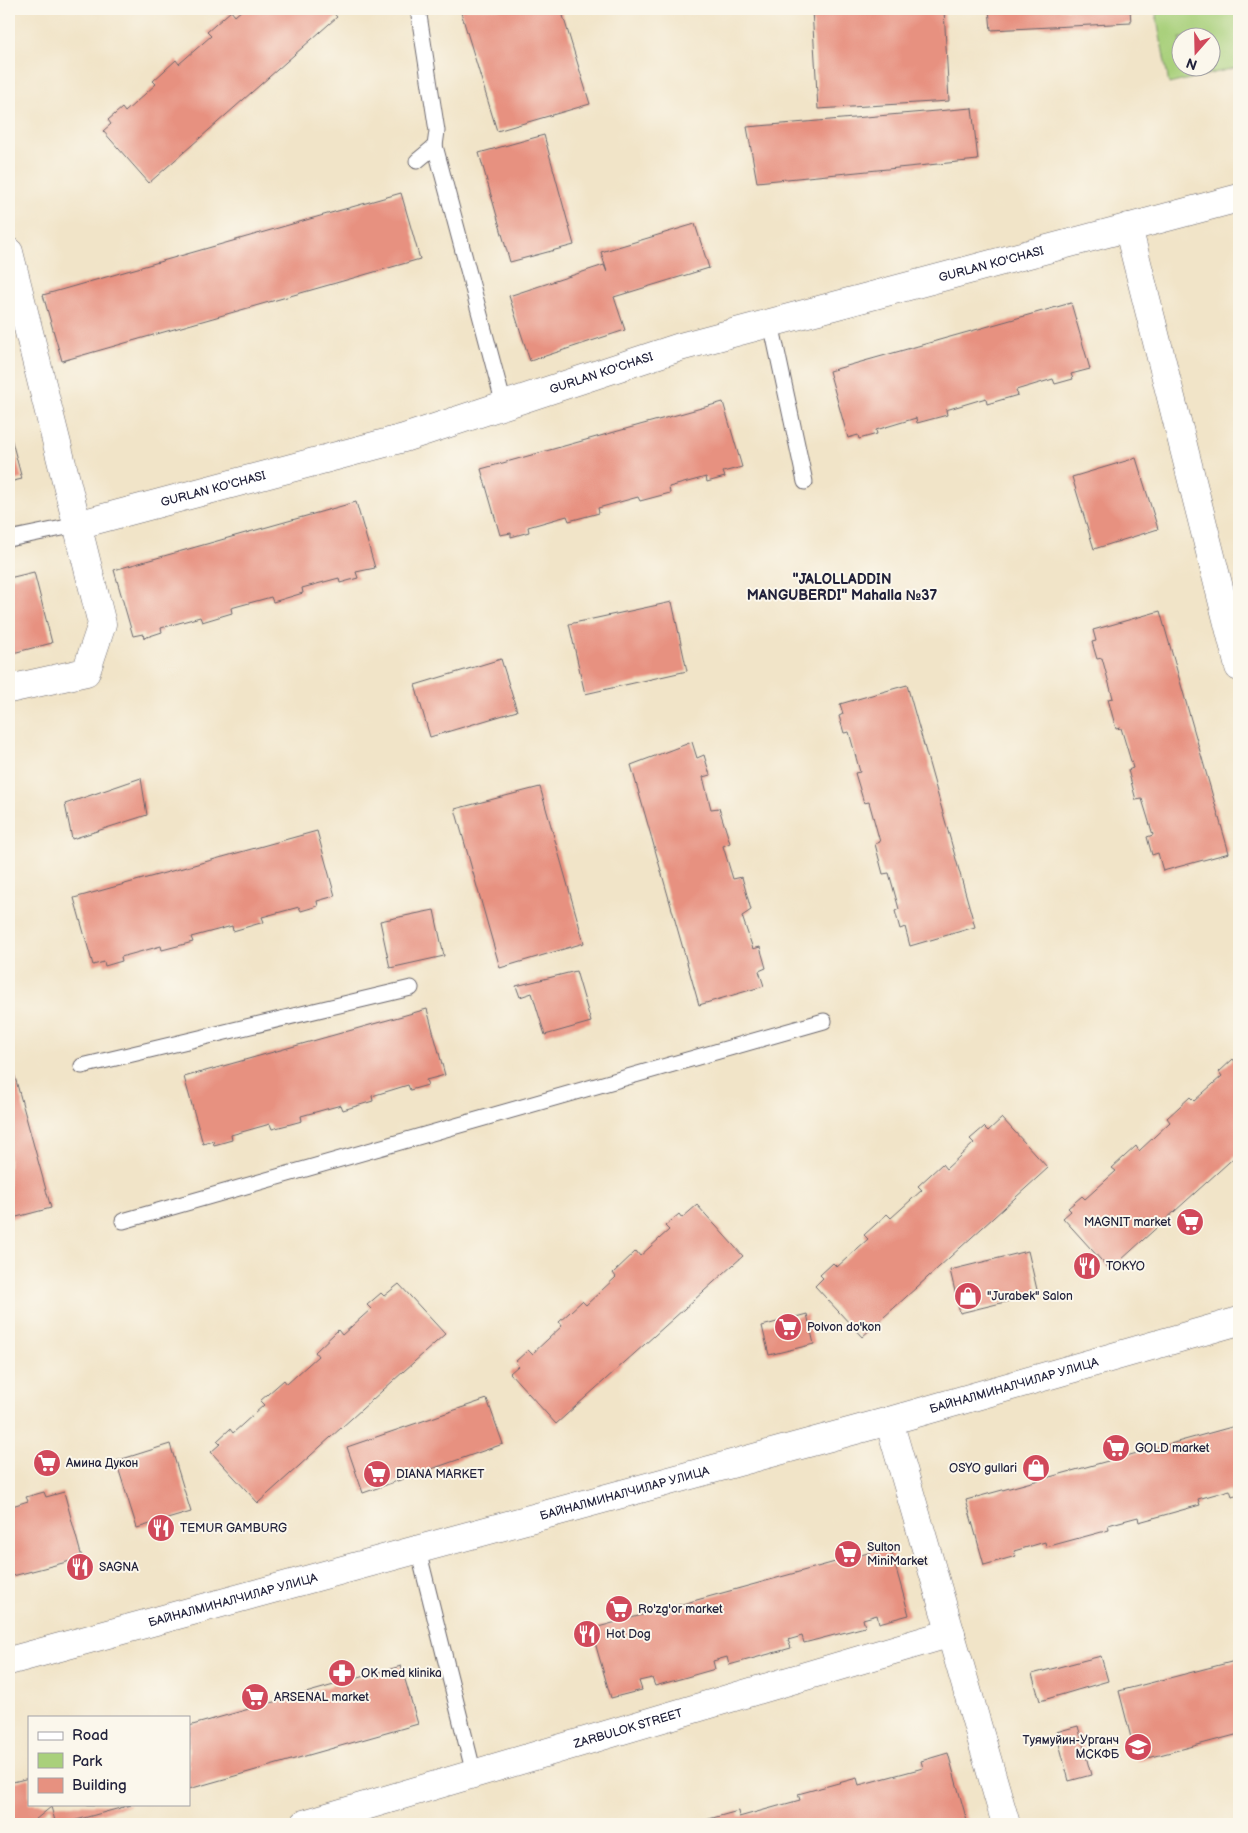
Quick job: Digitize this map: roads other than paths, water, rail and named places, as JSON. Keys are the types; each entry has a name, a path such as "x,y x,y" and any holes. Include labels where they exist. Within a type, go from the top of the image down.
{"street":[{"name":"GURLAN KO'CHASI","path":"77,525 404,438 680,348 1239,198"},
{"path":"1128,227 1239,667"},
{"path":"9,252 102,624 86,672 9,688"},
{"name":"БАЙНАЛМИНАЛЧИЛАР УЛИЦА","path":"9,1661 889,1421 1239,1321"},
{"path":"889,1421 1006,1824"},
{"name":"ZARBULOK STREET","path":"304,1824 951,1633"}],"lane":[{"path":"418,9 437,131 435,146 504,405"},
{"path":"417,161 435,146"},
{"path":"771,323 805,482"},
{"path":"9,539 77,525"},
{"path":"82,1066 411,988"},
{"path":"123,1222 824,1021"},
{"path":"418,1550 474,1774"}],"place":[{"name":"MAGNIT market","path":"1190,1222"},
{"name":"TOKYO","path":"1087,1266"},
{"name":"\"Jurabek\" Salon","path":"968,1296"},
{"name":"Polvon do'kon","path":"788,1327"},
{"name":"GOLD market","path":"1116,1448"},
{"name":"Амина Дукон","path":"47,1463"},
{"name":"OSYO gullari","path":"1036,1468"},
{"name":"DIANA MARKET","path":"377,1474"},
{"name":"TEMUR GAMBURG","path":"161,1528"},
{"name":"Sulton MiniMarket","path":"848,1554"},
{"name":"SAGNA","path":"80,1567"},
{"name":"Ro'zg'or market","path":"619,1609"},
{"name":"Hot Dog","path":"587,1634"},
{"name":"OK med klinika","path":"342,1673"},
{"name":"ARSENAL market","path":"255,1697"},
{"name":"Туямуйин-Урганч МСКФБ","path":"1138,1747"}],"district":[{"name":"\"JALOLLADDIN MANGUBERDI\" Mahalla №37","path":"842,588"}]}
